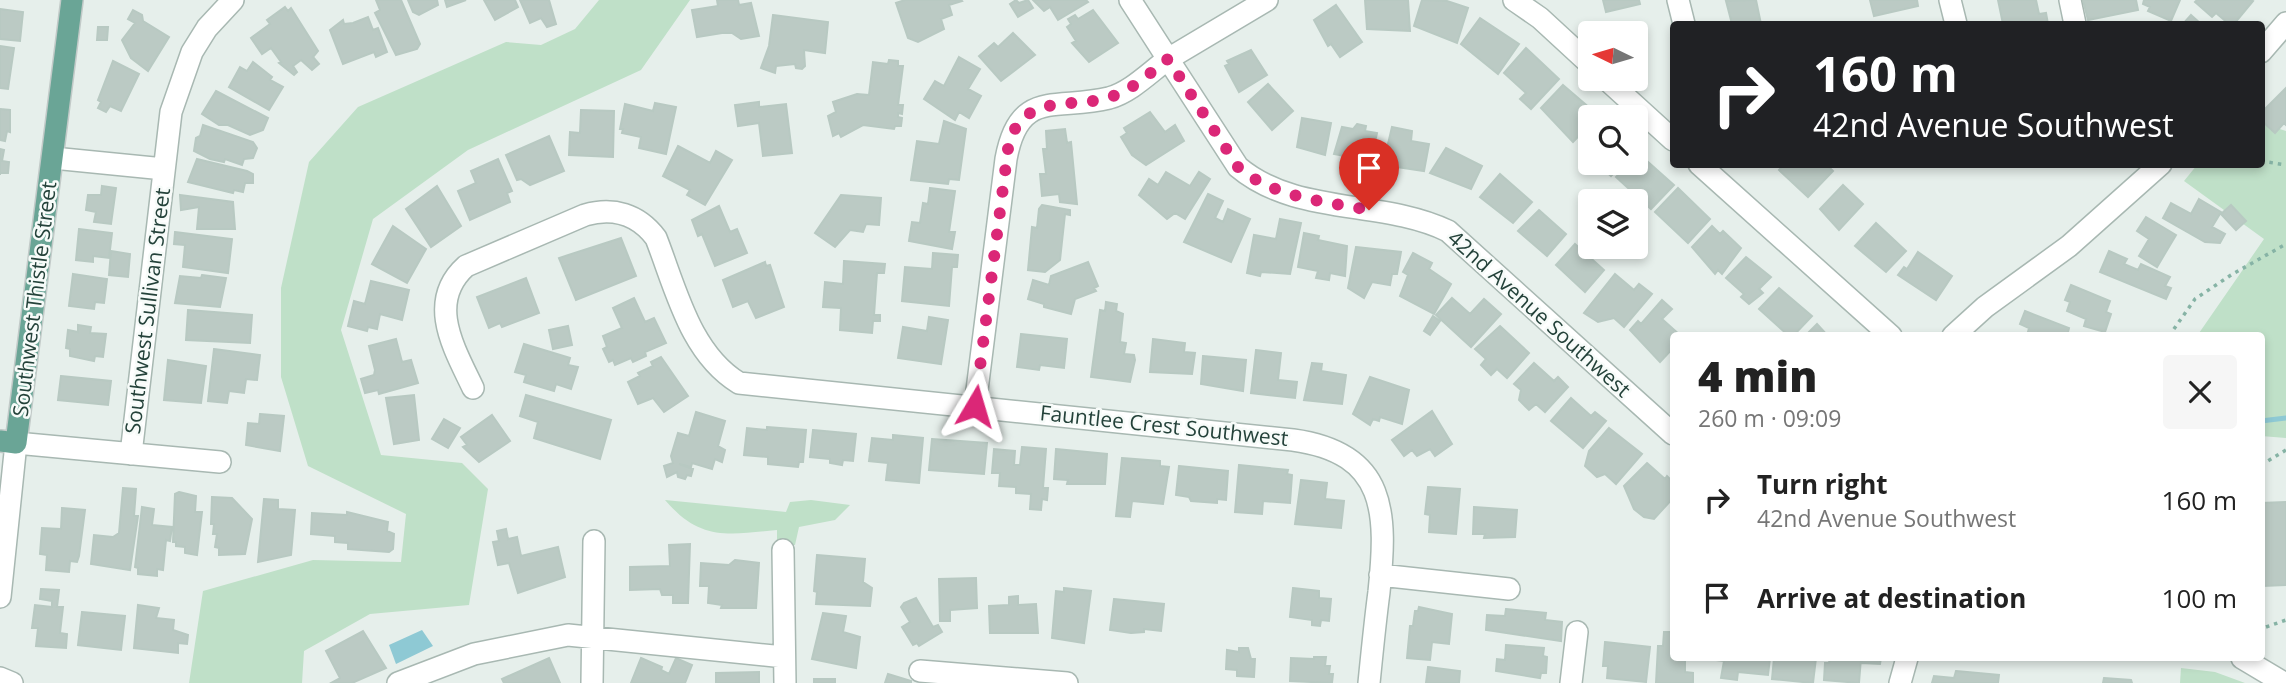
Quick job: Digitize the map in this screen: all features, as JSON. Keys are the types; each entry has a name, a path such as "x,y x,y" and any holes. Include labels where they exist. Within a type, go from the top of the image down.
{"main road":[{"name":"Southwest Thistle Street","path":"8,442 52,158 72,0"}],"street":[{"path":"52,158 164,169 171,112 180,79 207,28 233,0"},
{"name":"42nd Avenue Southwest","path":"1130,0 1238,167 1251,178 1279,192 1416,219 1448,231 1670,431"},
{"path":"975,406 1006,159 1015,125 1023,116 1037,109 1109,98 1125,92 1168,59 1267,0"},
{"path":"1514,0 1540,18 1578,53"},
{"path":"1678,0 1683,21"},
{"path":"1950,0 1955,21"},
{"path":"2070,0 2074,21"},
{"path":"2265,47 2286,23"},
{"path":"1619,91 1670,137"},
{"path":"1958,332 1985,307 2097,223 2157,168"},
{"name":"Southwest Sullivan Street","path":"131,454 164,169"},
{"path":"1718,174 1887,332"},
{"name":"Fauntlee Crest Southwest","path":"473,388 453,345 444,316 448,290 455,276 466,266 600,211 631,216 647,226 656,238 700,346 722,372 739,383 1310,442 1348,459 1365,474 1375,490 1384,523 1380,575"},
{"path":"8,442 220,462"},
{"name":"Southwest Thistle Street","path":"0,597 8,442"},
{"path":"592,683 594,541"},
{"path":"783,550 785,683"},
{"path":"1368,683 1380,575 1508,589"},
{"path":"1571,683 1577,632"},
{"path":"398,683 474,653 568,635 784,657"},
{"path":"2247,661 2284,683"},
{"path":"920,671 1068,683"},
{"path":"0,678 12,683"}],"path":[{"path":"2265,162 2286,165"},
{"path":"2172,332 2195,299 2286,244"},
{"path":"2265,463 2286,450"},
{"path":"2266,627 2286,620"}],"green space":[{"path":"599,0 690,0 641,70 468,150 373,219 341,330 381,455 462,463 488,489 469,605 370,614 304,651 302,683 189,683 203,591 313,560 401,562 406,514 308,466 281,377 281,288 309,162 358,107 506,42 541,45 575,29"},
{"path":"2265,124 2286,131 2286,438 2265,436 2265,332 2200,332 2264,239 2184,181 2195,168 2265,168"},
{"path":"665,500 786,512 790,502 811,500 850,505 835,520 799,527 795,545 777,546 777,530 729,534 703,529 690,523"},
{"path":"2181,668 2215,672 2245,683 2180,683"}],"water":[{"path":"422,630 433,646 396,664 389,645"}],"building":[{"path":"376,0 401,0 420,44 417,49 396,55 375,13 380,10"},
{"path":"408,0 437,0 438,5 419,15 413,12"},
{"path":"445,0 466,0 447,7"},
{"path":"484,0 515,0 518,7 495,20"},
{"path":"520,0 549,0 556,24 547,27 541,18 530,23"},
{"path":"717,0 738,0 739,5 751,3 759,36 741,39 732,33 722,33 697,37 692,10 718,6"},
{"path":"905,0 962,1 949,5 952,15 941,19 944,29 918,42 908,38 896,3"},
{"path":"1016,0 1019,3 1028,0 1033,8 1018,17 1010,4"},
{"path":"1033,0 1088,2 1058,20 1050,7 1044,11"},
{"path":"1365,0 1408,0 1410,31 1367,29"},
{"path":"1422,0 1447,1 1468,8 1457,43 1414,26"},
{"path":"1603,0 1639,0 1640,4 1606,12"},
{"path":"1756,0 1760,21 1731,21 1726,1"},
{"path":"1870,0 1917,0 1918,6 1874,16"},
{"path":"1998,0 2036,0 2039,14 2046,13 2047,21 2002,21"},
{"path":"2083,0 2136,0 2138,10 2088,20"},
{"path":"2144,0 2180,0 2171,21 2148,11 2150,7 2143,4"},
{"path":"2253,1 2236,21 2225,21 2216,13 2212,17 2195,2"},
{"path":"1336,5 1362,42 1340,57 1331,44 1328,46 1314,20"},
{"path":"285,7 288,11 291,8 318,51 313,57 319,64 312,70 301,60 293,66 297,72 294,75 279,63 281,62 271,48 262,54 251,38 270,24 267,20"},
{"path":"0,9 23,12 20,41 0,39"},
{"path":"133,10 142,15 143,21 169,37 148,71 131,58 122,40 135,23 128,19"},
{"path":"1093,10 1118,43 1089,62 1072,43 1076,41 1067,27 1071,24 1068,19 1075,15 1078,19"},
{"path":"773,15 828,22 825,53 804,50 805,66 802,69 796,68 795,64 776,66 775,73 761,68 769,46"},
{"path":"2191,15 2198,21 2186,21"},
{"path":"368,17 373,30 378,28 387,52 376,57 374,52 343,64 330,30 343,20 344,24 353,23"},
{"path":"1480,18 1519,44 1498,74 1461,44"},
{"path":"98,27 108,27 107,40 97,40"},
{"path":"1013,33 1035,55 1001,81 979,56 994,43 998,47"},
{"path":"0,46 14,48 8,89 0,88"},
{"path":"1526,48 1559,79 1531,109 1520,99 1526,93 1504,73"},
{"path":"1251,50 1267,75 1239,92 1225,66 1229,64 1227,61"},
{"path":"959,57 980,69 968,89 981,96 969,118 959,112 955,120 924,99 935,81 944,86"},
{"path":"889,60 898,61 898,66 903,66 898,105 903,105 902,114 898,113 898,117 902,118 901,126 895,126 894,129 863,125 841,137 839,133 833,136 828,116 836,112 833,102 857,94 869,95 873,62 888,64"},
{"path":"113,61 139,74 121,111 110,106 106,112 98,108 101,102 98,100"},
{"path":"253,62 272,77 270,80 283,87 269,110 229,87 240,67 247,71"},
{"path":"1268,84 1293,111 1272,130 1248,102"},
{"path":"1563,85 1586,105 1578,105 1578,137 1573,142 1541,108"},
{"path":"2286,88 2286,125 2284,123 2275,133 2265,124 2265,109"},
{"path":"216,91 268,118 263,130 250,135 228,125 219,125 202,114"},
{"path":"759,102 759,107 786,104 792,153 763,156 759,123 738,126 735,105"},
{"path":"655,103 676,107 666,154 639,148 641,137 622,133 623,129 620,129 625,104 653,111"},
{"path":"0,109 10,110 10,132 7,131 5,141 0,140"},
{"path":"581,110 614,111 613,157 569,155 570,132 580,133"},
{"path":"1150,112 1165,132 1175,125 1184,141 1146,165 1132,155 1121,137 1127,133 1124,128"},
{"path":"1302,118 1331,123 1325,155 1297,147"},
{"path":"944,121 966,129 959,180 949,179 948,184 911,180 917,141 939,144"},
{"path":"1357,124 1366,126 1365,131 1377,133 1371,161 1334,154 1342,127 1353,129"},
{"path":"203,125 253,142 257,148 253,158 244,159 242,165 225,159 224,162 210,159 194,151 196,138 200,136"},
{"path":"1392,127 1412,131 1411,141 1429,144 1424,171 1383,165"},
{"path":"1065,129 1067,143 1071,142 1077,204 1060,202 1059,194 1042,196 1040,174 1046,174 1043,149 1047,149 1046,131"},
{"path":"549,136 564,171 530,185 521,179 517,180 506,155"},
{"path":"678,146 710,163 716,151 732,160 705,205 687,195 690,190 663,176"},
{"path":"1446,148 1482,166 1471,189 1430,173"},
{"path":"0,149 4,150 2,161 9,162 8,173 0,173"},
{"path":"197,159 247,171 253,174 253,183 245,183 243,192 234,190 233,193 188,182"},
{"path":"498,159 512,191 507,193 510,202 470,220 458,191 476,183 471,171"},
{"path":"1648,162 1674,185 1651,209 1648,206 1648,189 1629,189 1616,177 1648,175"},
{"path":"1830,168 1833,171 1808,197 1779,170"},
{"path":"1166,172 1190,186 1199,172 1210,179 1185,219 1175,213 1167,219 1139,195 1149,179 1158,185"},
{"path":"1500,174 1532,202 1513,223 1480,197"},
{"path":"1843,185 1863,204 1839,230 1820,209"},
{"path":"102,186 116,188 111,224 94,222 96,212 86,210 88,195 101,195"},
{"path":"437,186 461,226 431,247 406,209"},
{"path":"930,188 955,191 949,232 955,232 952,249 909,241 912,222 920,223 923,203 928,204"},
{"path":"1678,188 1710,219 1688,243 1655,212"},
{"path":"1208,194 1223,201 1215,218 1223,222 1228,209 1250,219 1231,262 1184,242"},
{"path":"180,195 233,202 235,229 197,229 199,207 181,210"},
{"path":"841,195 881,198 879,225 866,224 863,232 850,230 835,247 815,233"},
{"path":"2199,199 2221,212 2212,227 2225,234 2220,243 2205,242 2163,218 2171,203 2191,214"},
{"path":"1042,205 1070,210 1070,215 1065,214 1060,260 1045,272 1028,270 1032,227 1037,228"},
{"path":"2231,205 2246,221 2236,230 2221,214"},
{"path":"719,206 730,232 737,229 747,253 715,266 702,234 698,236 692,220"},
{"path":"1539,210 1566,234 1547,256 1518,231"},
{"path":"2146,217 2176,235 2157,267 2139,256 2149,239 2137,231"},
{"path":"1280,219 1301,223 1290,274 1261,272 1260,276 1247,273 1254,235 1276,239"},
{"path":"1876,223 1906,251 1886,272 1855,246"},
{"path":"393,226 426,249 407,283 372,264"},
{"path":"1712,226 1720,234 1723,231 1741,248 1722,274 1718,270 1715,274 1692,247"},
{"path":"79,229 112,233 109,258 93,256 93,262 76,260"},
{"path":"175,232 232,239 228,273 183,267 185,245 174,244"},
{"path":"1304,233 1319,236 1318,240 1347,246 1345,276 1330,273 1329,280 1316,278 1318,271 1298,267"},
{"path":"621,238 636,276 576,300 559,258"},
{"path":"1575,244 1578,247 1578,259 1592,259 1604,270 1585,292 1556,265"},
{"path":"1356,247 1401,252 1397,274 1392,274 1390,285 1372,282 1364,298 1348,288"},
{"path":"111,251 130,254 128,277 109,275"},
{"path":"2109,251 2127,259 2124,264 2138,270 2141,264 2170,277 2165,286 2171,288 2166,299 2100,272"},
{"path":"1918,252 1952,276 1936,300 1898,275 1904,267 1907,269"},
{"path":"933,253 958,255 957,267 952,267 949,306 902,301 905,267 932,269"},
{"path":"1413,253 1432,263 1429,269 1451,284 1434,314 1400,296 1408,275 1403,272"},
{"path":"1746,257 1771,277 1759,289 1763,293 1749,304 1741,297 1744,294 1726,278"},
{"path":"844,261 885,264 884,273 877,273 874,315 880,315 880,321 873,321 872,333 840,330 841,308 823,307 825,282 843,284"},
{"path":"765,262 766,266 770,265 784,307 756,318 748,301 733,307 723,280"},
{"path":"1088,262 1098,286 1094,288 1096,291 1075,299 1071,314 1044,307 1044,304 1028,299 1033,280 1049,285 1051,276"},
{"path":"73,274 107,279 104,303 95,302 94,309 69,306"},
{"path":"1615,274 1634,290 1639,284 1652,294 1624,327 1614,318 1598,322 1584,313"},
{"path":"202,275 226,278 220,307 175,303 180,276 201,278"},
{"path":"526,278 539,313 502,327 500,323 489,328 477,297"},
{"path":"371,281 409,290 402,320 380,314 377,329 368,327 367,331 348,326 354,301 365,304"},
{"path":"2071,285 2110,301 2106,312 2111,314 2105,332 2084,326 2086,319 2067,311 2070,302 2065,300"},
{"path":"1779,288 1812,316 1797,332 1785,332 1759,309"},
{"path":"634,298 645,322 654,318 666,343 645,352 646,356 633,362 631,358 615,365 613,360 609,362 603,349 607,347 603,336 622,328 613,308"},
{"path":"1452,298 1470,314 1484,299 1501,314 1471,347 1436,315"},
{"path":"1662,300 1672,309 1662,319 1677,332 1670,332 1670,351 1660,362 1630,330 1638,321 1641,324"},
{"path":"1106,302 1117,304 1116,311 1123,314 1120,342 1126,343 1124,354 1134,355 1135,360 1130,382 1091,377 1100,310 1105,311"},
{"path":"188,310 252,315 250,343 186,340"},
{"path":"2025,311 2069,328 2068,332 2028,332 2029,328 2020,324"},
{"path":"1433,316 1440,321 1430,335 1424,331"},
{"path":"929,317 948,320 941,364 898,358 903,327 927,331"},
{"path":"1817,324 1824,332 1809,332"},
{"path":"78,325 91,327 90,333 106,334 103,357 95,356 94,361 70,356 70,349 66,348 68,330 78,332"},
{"path":"568,326 572,345 553,349 549,330"},
{"path":"1500,326 1529,353 1507,378 1497,369 1491,375 1481,365 1486,359 1475,349"},
{"path":"1021,334 1067,339 1064,368 1040,365 1039,370 1017,367"},
{"path":"396,339 402,362 411,360 418,383 379,394 378,390 365,393 361,379 374,375 375,370 369,346"},
{"path":"1153,339 1185,343 1184,352 1195,353 1192,374 1150,372"},
{"path":"524,344 570,358 568,365 578,367 571,389 556,384 554,391 524,382 526,375 515,372"},
{"path":"214,349 260,355 257,380 246,379 244,393 229,391 227,403 208,401"},
{"path":"1256,350 1281,353 1278,380 1297,382 1295,398 1251,393"},
{"path":"1203,356 1246,360 1243,391 1201,384"},
{"path":"661,357 688,396 664,412 653,398 638,404 628,382 640,376 638,373 653,366 651,362"},
{"path":"168,360 206,366 201,403 164,400"},
{"path":"1312,363 1322,364 1321,371 1346,375 1342,404 1304,400"},
{"path":"1534,363 1554,381 1558,377 1568,387 1545,412 1536,404 1529,410 1519,400 1521,390 1514,384"},
{"path":"61,376 111,381 108,405 58,400"},
{"path":"1370,377 1409,390 1402,424 1380,417 1379,421 1373,419 1370,425 1353,414"},
{"path":"414,395 419,440 394,444 386,398"},
{"path":"526,395 611,420 600,459 534,438 538,422 520,416"},
{"path":"1571,398 1591,416 1595,412 1606,421 1583,448 1551,421"},
{"path":"1432,411 1452,444 1435,456 1430,449 1417,456 1412,450 1404,456 1392,440"},
{"path":"696,412 725,421 718,446 725,450 722,462 715,459 712,469 692,463 691,467 679,464 693,469 691,476 687,475 685,479 678,477 677,472 667,477 664,466 673,463 671,456 678,433 689,436"},
{"path":"260,414 284,416 280,451 246,445 248,423 259,424"},
{"path":"492,415 510,441 479,462 463,447 467,445 461,437"},
{"path":"444,419 460,428 448,448 432,439"},
{"path":"767,427 806,430 803,462 799,462 798,467 768,464 768,457 744,455 747,428 767,430"},
{"path":"1609,428 1642,454 1616,484 1605,474 1597,477 1585,466 1589,451"},
{"path":"813,430 856,434 853,461 843,460 842,465 830,463 830,459 810,457"},
{"path":"893,435 923,438 919,483 886,480 888,463 869,461 872,438 893,440"},
{"path":"932,439 987,443 984,474 929,470"},
{"path":"1022,447 1046,449 1043,488 1048,488 1047,500 1042,499 1041,510 1030,509 1031,494 1016,493 1016,487 999,486 1000,473 992,473 994,449 1015,451 1014,465 1020,465"},
{"path":"1056,449 1107,454 1105,484 1067,484 1068,480 1054,479"},
{"path":"1122,458 1160,461 1160,466 1169,467 1163,504 1132,501 1130,517 1116,516"},
{"path":"1647,463 1665,479 1667,476 1670,479 1670,501 1654,519 1644,517 1634,509 1624,486"},
{"path":"1239,465 1288,470 1287,474 1292,475 1290,503 1263,501 1262,514 1235,512"},
{"path":"1179,466 1228,471 1226,500 1217,499 1217,503 1191,501 1189,497 1176,495"},
{"path":"1301,480 1327,483 1325,499 1344,501 1341,528 1295,524"},
{"path":"1428,487 1460,489 1456,534 1429,532 1430,515 1425,514"},
{"path":"123,488 136,489 134,516 138,516 130,570 91,564 94,535 113,537 119,533"},
{"path":"179,492 196,496 195,512 202,512 197,555 185,553 185,547 176,546 176,542 173,542 175,494"},
{"path":"212,497 232,498 252,519 245,554 219,555 219,548 215,547 217,534 213,534 214,524 211,524"},
{"path":"264,499 278,500 278,509 295,510 291,555 258,562"},
{"path":"2286,502 2286,585 2265,586 2265,503"},
{"path":"142,507 154,509 152,525 172,527 170,541 166,540 163,570 157,569 157,576 138,574 138,568 135,567"},
{"path":"1474,507 1517,510 1515,537 1484,538 1485,534 1473,534"},
{"path":"62,508 85,510 79,556 77,562 70,561 69,572 46,570 47,555 40,554 42,528 61,529"},
{"path":"347,512 388,522 387,531 394,534 393,549 389,552 348,549 348,543 335,542 335,536 311,534 312,513 347,515"},
{"path":"506,529 508,539 517,537 521,556 558,547 565,577 518,593 509,563 498,565 493,542 499,541 497,531"},
{"path":"690,544 688,603 673,603 673,595 662,595 660,589 630,590 630,567 670,566 669,545"},
{"path":"817,555 865,559 863,582 872,588 870,606 816,604 817,592 814,591"},
{"path":"735,560 759,563 756,608 721,608 722,605 708,603 709,586 700,586 701,563 729,565"},
{"path":"976,578 977,608 950,610 950,621 940,621 939,579"},
{"path":"1064,588 1091,591 1084,643 1052,638 1056,591 1064,592"},
{"path":"1293,588 1319,591 1319,598 1331,599 1329,621 1321,620 1320,626 1312,625 1312,620 1290,617"},
{"path":"41,589 59,590 57,607 63,607 60,633 67,634 66,648 36,646 38,628 32,628 35,605 52,607 52,601 40,599"},
{"path":"1018,596 1018,605 1036,604 1038,633 990,633 989,606 1009,605 1009,597"},
{"path":"916,598 933,627 938,625 942,632 919,646 917,643 913,645 902,627 910,622 901,607"},
{"path":"1114,599 1164,604 1161,631 1144,629 1144,632 1131,633 1110,630"},
{"path":"138,605 159,608 156,618 174,620 173,630 188,635 187,644 178,643 178,653 134,648"},
{"path":"1419,607 1452,614 1449,644 1432,642 1430,660 1407,658 1410,626 1413,626 1415,611 1418,611"},
{"path":"1506,609 1546,613 1545,620 1562,622 1561,641 1486,630 1487,615 1505,616"},
{"path":"82,612 125,616 121,650 78,645"},
{"path":"823,613 846,616 843,632 860,637 856,668 812,659"},
{"path":"363,631 386,668 352,683 331,683 340,678 326,651"},
{"path":"1664,632 1670,632 1670,661 1685,661 1685,672 1693,673 1693,683 1656,683 1658,646 1663,646"},
{"path":"1605,642 1650,647 1646,682 1607,678 1608,666 1603,666"},
{"path":"1506,645 1544,648 1543,656 1547,657 1546,673 1541,673 1540,678 1496,671 1497,659 1505,660"},
{"path":"1239,648 1248,648 1251,659 1255,659 1254,677 1237,676 1237,670 1226,669 1227,650 1239,652"},
{"path":"1326,657 1325,666 1330,666 1329,674 1333,674 1332,683 1290,681 1291,658"},
{"path":"549,658 560,683 504,683 502,679"},
{"path":"641,658 662,667 661,670 669,674 676,658 692,665 685,683 631,683"},
{"path":"1724,661 1770,661 1768,675 1738,672 1737,680 1721,678"},
{"path":"1774,661 1816,661 1813,683 1772,679"},
{"path":"1861,661 1859,683 1824,680 1825,663"},
{"path":"1862,661 1880,661 1880,664"},
{"path":"1428,667 1460,671 1459,683 1426,683"},
{"path":"1956,671 1999,675 1998,683 1932,683 1934,676 1954,678"},
{"path":"759,672 759,683 716,683 716,673"},
{"path":"888,674 911,681 911,683 885,683"},
{"path":"2104,678 2131,680 2132,683 2103,683"},
{"path":"814,679 835,679 835,683 814,683"}],"waterway":[{"path":"2265,421 2286,418"}],"route":[{"path":"975,406 1009,141 1015,125 1023,116 1037,109 1055,104 1109,98 1125,92 1168,59 1238,167 1251,178 1279,192 1369,210"}]}
